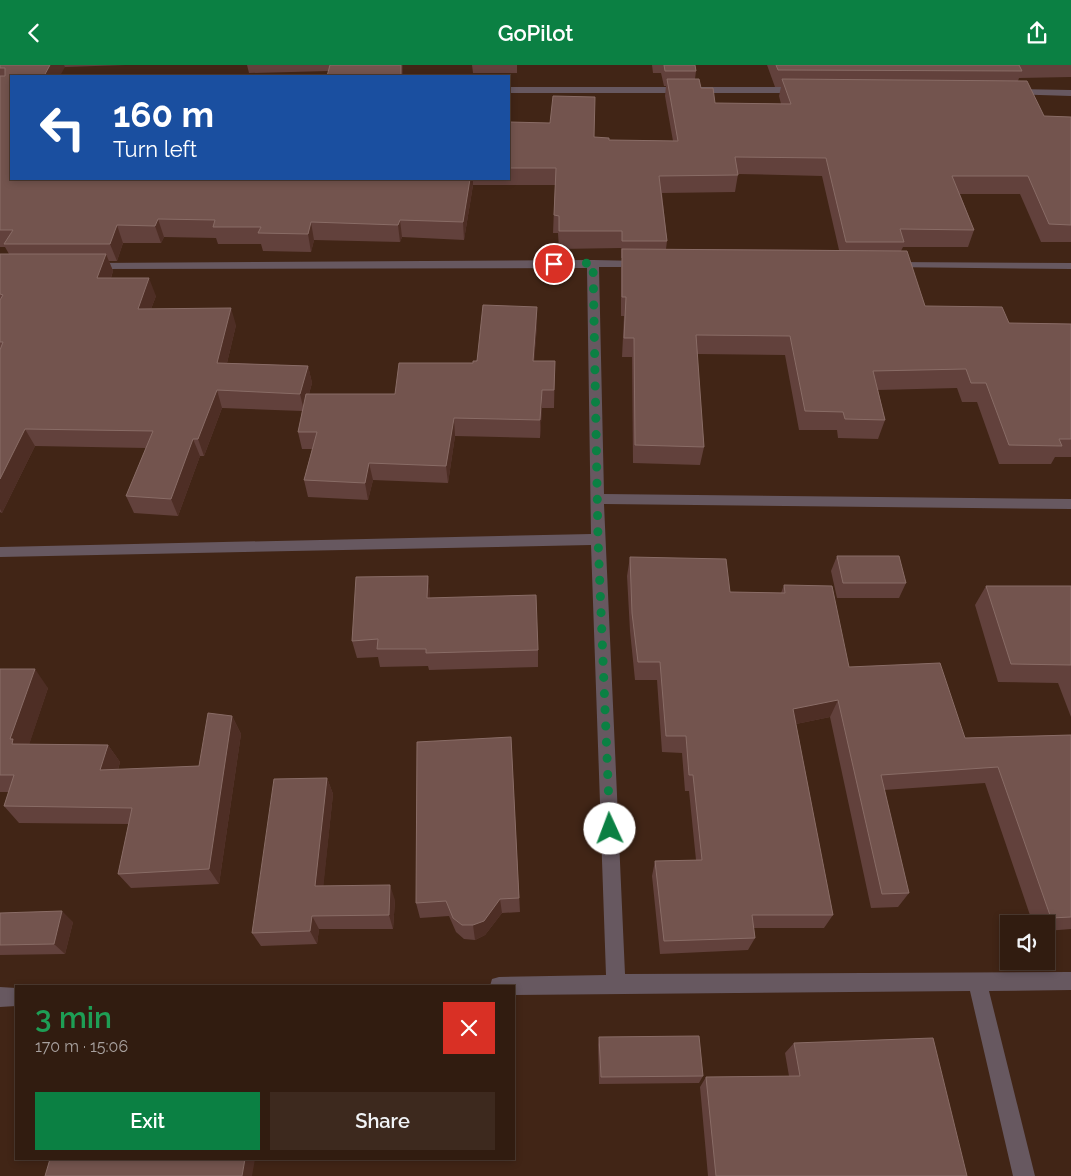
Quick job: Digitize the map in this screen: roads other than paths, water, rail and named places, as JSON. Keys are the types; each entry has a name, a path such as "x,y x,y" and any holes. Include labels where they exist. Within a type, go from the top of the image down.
{"street":[{"path":"510,90 806,90"},
{"path":"1002,92 1071,93"},
{"path":"593,263 598,539 616,984"},
{"path":"75,266 653,264"},
{"path":"882,265 1071,266"},
{"path":"598,499 1071,504"},
{"path":"0,552 598,539"},
{"path":"515,986 1071,981"},
{"path":"978,983 1024,1176"},
{"path":"0,997 15,997"}]}
